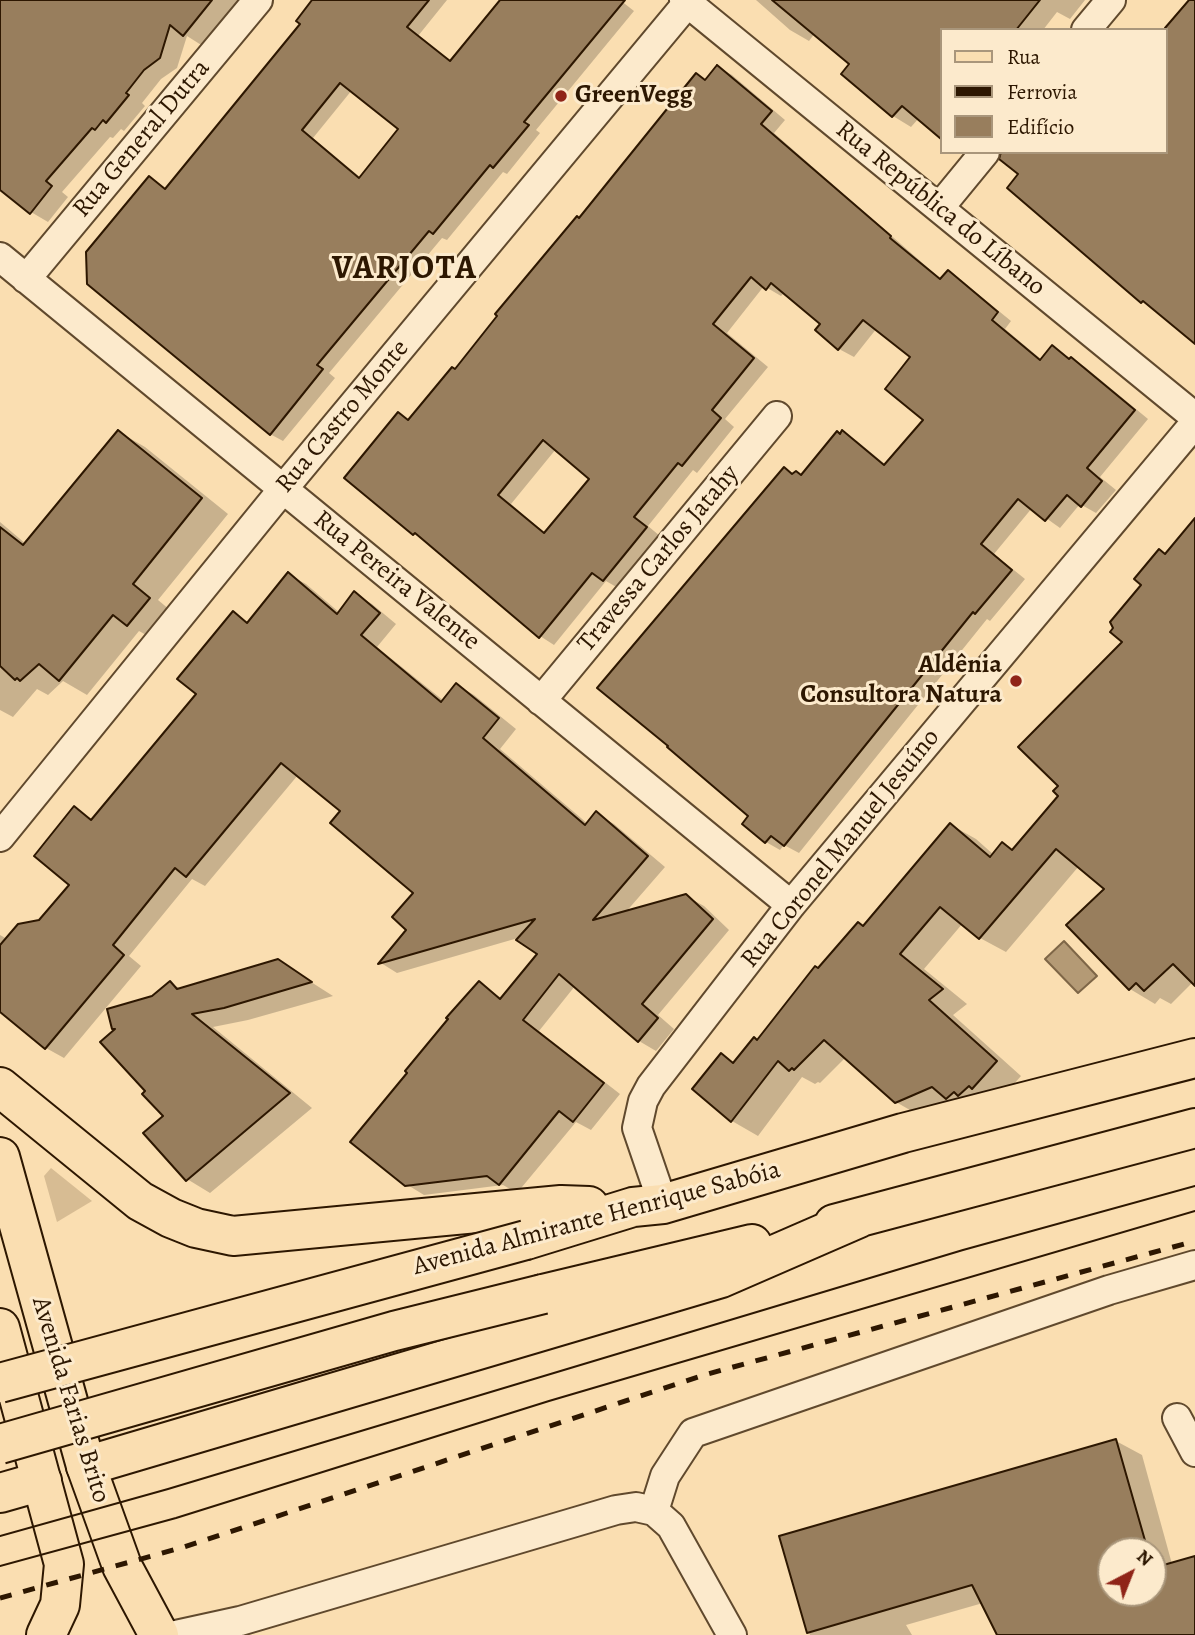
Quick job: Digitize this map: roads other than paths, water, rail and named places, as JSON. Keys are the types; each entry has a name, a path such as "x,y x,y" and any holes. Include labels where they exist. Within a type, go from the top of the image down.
{"main road":[{"name":"Avenida Almirante Henrique Sabóia","path":"0,1383 526,1240 903,1133 1195,1058"},
{"path":"0,1087 140,1201 196,1228 233,1236 561,1205 648,1205"},
{"path":"0,1444 394,1331 859,1218 1195,1128"},
{"name":"Avenida Farias Brito","path":"0,1157 86,1466 122,1566 159,1635"},
{"path":"86,1466 721,1278 859,1218"},
{"name":"Avenida Farias Brito","path":"0,1328 64,1564 60,1605 46,1635"},
{"path":"0,1493 42,1481"}],"street":[{"name":"Rua General Dutra","path":"26,279 258,0"},
{"path":"1089,28 1111,0"},
{"name":"Rua República do Líbano","path":"687,1 1195,417"},
{"name":"Rua Castro Monte","path":"0,836 687,1"},
{"path":"939,208 983,154"},
{"name":"Rua Pereira Valente","path":"0,257 792,905"},
{"name":"Travessa Carlos Jatahy","path":"541,701 777,416"},
{"name":"Rua Coronel Manuel Jesuíno","path":"648,1205 637,1128 643,1101 651,1086 792,905 1195,423"},
{"path":"654,1511 665,1476 693,1433 1096,1294 1195,1265"},
{"path":"1177,1418 1195,1452"},
{"path":"176,1635 240,1621 616,1510 636,1507 654,1511 671,1526 732,1635"}],"tram line":[{"path":"0,1536 168,1489 963,1250 1195,1186"},
{"path":"0,1566 176,1518 549,1401 1195,1211"}],"railway":[{"path":"0,1598 184,1547 704,1375 1195,1241"}],"place":[{"name":"GreenVegg","path":"561,96"},
{"name":"Aldênia Consultora Natura","path":"1016,681"}],"district":[{"name":"VARJOTA","path":"405,270"}]}
